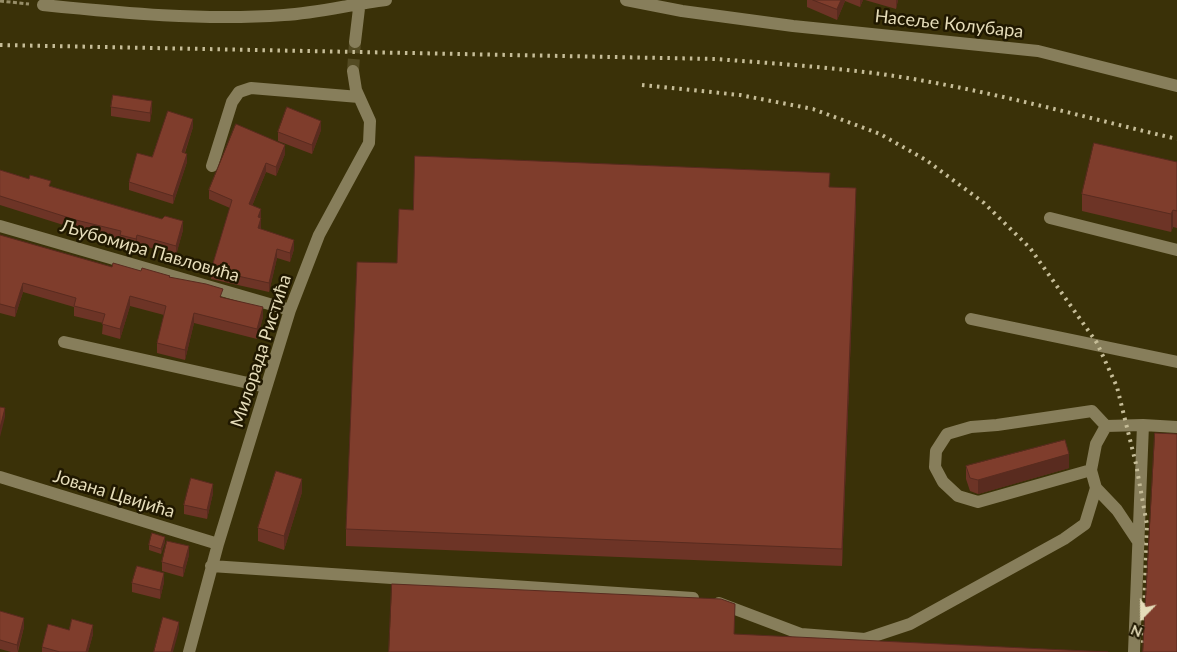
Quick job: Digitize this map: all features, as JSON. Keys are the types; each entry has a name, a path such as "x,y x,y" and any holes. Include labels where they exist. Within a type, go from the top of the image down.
{"street":[{"path":"43,5 100,11 211,16 285,15 361,2 386,0"},
{"name":"Насеље Колубара","path":"626,0 682,11 793,26 1038,51 1177,86"},
{"path":"355,42 361,2"},
{"name":"Милорада Ристића","path":"189,652 211,566 290,310 319,235 369,143 370,121 356,90 353,71"},
{"path":"212,166 232,102 239,92 251,88 359,97"},
{"path":"1050,218 1177,250"},
{"name":"Љубомира Павловића","path":"0,226 290,310"},
{"path":"971,319 1177,362"},
{"path":"64,342 266,387"},
{"path":"1091,470 978,502 958,496 943,482 935,467 936,451 947,434 971,427 1092,412 1106,426 1143,425 1177,427"},
{"path":"1134,652 1143,425"},
{"path":"1106,426 1096,444 1091,470 1096,488 1117,510 1139,543"},
{"name":"Јована Цвијића","path":"0,477 218,544"},
{"path":"211,566 710,599 801,634 865,639 910,624 1064,539 1085,524 1096,488"}],"path":[{"path":"0,1 43,5"}],"building":[{"path":"813,0 841,0 837,9"},
{"path":"113,95 152,101 150,113 111,107"},
{"path":"287,107 321,121 312,145 278,132"},
{"path":"168,111 193,119 182,152 187,154 173,196 129,182 137,153 152,157"},
{"path":"236,124 285,145 276,167 266,163 249,204 261,209 258,217 261,218 258,228 294,240 290,253 277,249 269,283 211,270 232,200 209,190"},
{"path":"1094,143 1177,162 1177,211 1173,210 1171,214 1082,194"},
{"path":"415,156 830,173 829,187 856,188 842,549 346,529 357,262 397,263 399,209 413,210"},
{"path":"0,170 29,179 30,175 51,181 49,186 162,219 165,216 183,221 176,246 137,235 136,239 120,235 121,231 76,220 0,196"},
{"path":"0,235 112,267 113,263 141,271 142,268 169,277 223,289 220,297 263,307 257,329 194,313 185,350 157,343 166,306 130,296 120,329 102,324 105,314 74,306 76,298 23,283 15,308 0,304"},
{"path":"0,407 5,408 0,428"},
{"path":"1155,433 1177,434 1177,652 1143,652"},
{"path":"1065,440 1069,454 978,480 970,478 966,466"},
{"path":"276,471 302,479 284,536 258,528"},
{"path":"191,478 213,484 207,510 184,505"},
{"path":"152,533 165,537 161,549 149,545"},
{"path":"167,541 189,546 183,568 162,562"},
{"path":"137,566 164,573 160,590 132,583"},
{"path":"392,584 721,599 735,604 734,634 1108,652 389,652"},
{"path":"0,611 24,618 17,645 0,640"},
{"path":"163,617 179,622 171,652 154,652"},
{"path":"72,619 93,625 86,652 60,652 42,647 48,624 69,630"}],"tunnel":[{"path":"353,71 355,42"}],"railway":[{"path":"0,45 715,59 840,69 918,80 1030,103 1177,139"},
{"path":"642,85 740,95 813,109 880,134 926,160 984,203 1030,248 1097,343 1117,387 1136,464 1147,525 1143,644"}]}
